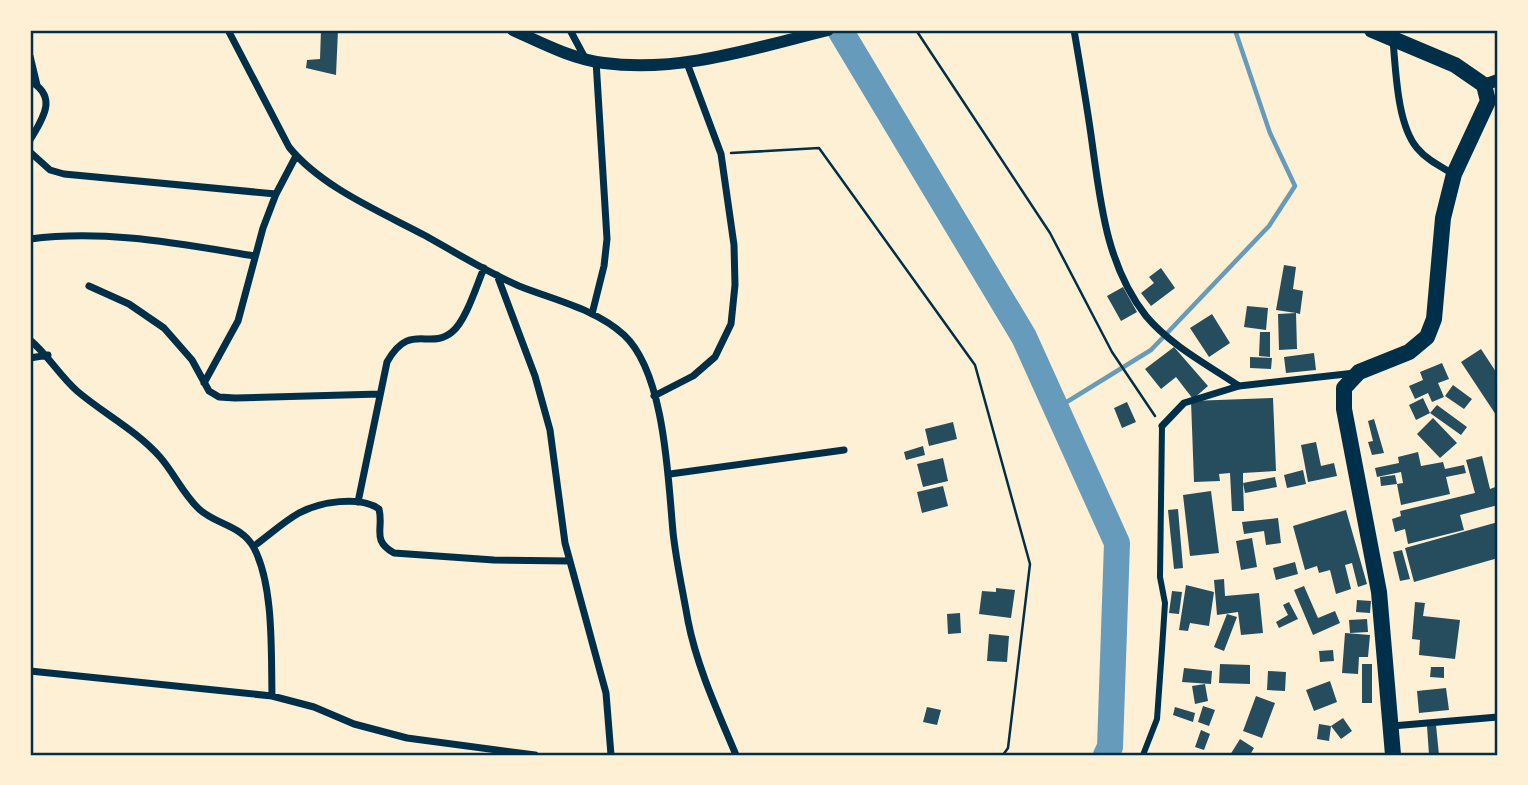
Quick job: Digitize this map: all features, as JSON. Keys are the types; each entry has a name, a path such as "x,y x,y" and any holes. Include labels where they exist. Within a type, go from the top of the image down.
{"highway":[{"path":"1372,30 1455,65 1492,91 1454,174 1443,218 1434,319 1427,337 1409,352 1359,372 1344,388 1344,409 1379,592 1393,755"}],"street":[{"path":"228,30 289,147 296,156 327,180 365,204 497,275 592,314 625,336 641,359 654,396 670,474 673,534 689,624 712,698 736,755"},
{"path":"513,30 555,49 591,59 653,65 708,60 828,30"},
{"path":"570,30 591,59 607,240 604,266 592,314"},
{"path":"1074,30 1101,211 1110,248 1147,317 1175,342 1239,386"},
{"path":"1393,40 1398,90 1407,128 1415,146 1428,159 1454,174"},
{"path":"30,56 33,83 46,96 47,111 30,140"},
{"path":"654,396 694,376 715,357 731,324 736,285 734,245 721,154 687,63"},
{"path":"30,152 50,170 64,174 276,194"},
{"path":"204,383 238,321 255,256 276,194 296,156"},
{"path":"30,239 97,234 255,256"},
{"path":"358,502 387,362 402,342 413,338 435,338 453,332 484,268"},
{"path":"497,275 535,376 550,430 565,542 606,693 611,755"},
{"path":"89,286 129,304 164,328 192,360 209,391 219,397 380,394"},
{"path":"30,340 48,355 76,390 122,422 153,451 195,506 209,518 228,524 243,533 254,547 265,586 270,621 272,696"},
{"path":"30,358 48,355"},
{"path":"1143,755 1157,719 1165,603 1160,577 1162,426 1184,403 1239,386 1359,372"},
{"path":"670,474 844,450"},
{"path":"254,547 299,513 322,506 358,502 372,504 379,509 379,537 384,547 394,553 494,560 570,561"},
{"path":"30,671 272,696 314,707 354,724 407,738 502,753 535,755"},
{"path":"1391,726 1498,717"},
{"path":"443,744 443,755"}],"path":[{"path":"916,30 1050,233 1112,352 1162,426"},
{"path":"721,154 819,148 975,365 1030,564 1008,748 1003,755"}],"building":[{"path":"321,30 338,30 336,75 306,68 307,60 320,59"},
{"path":"1284,265 1296,267 1293,289 1303,291 1300,314 1276,310"},
{"path":"1161,268 1175,288 1151,306 1141,293 1154,283 1149,277"},
{"path":"1123,287 1137,312 1121,321 1107,296"},
{"path":"1247,306 1268,308 1266,330 1244,327"},
{"path":"1296,313 1297,349 1279,350 1278,314"},
{"path":"1212,314 1230,343 1209,357 1190,328"},
{"path":"1260,332 1270,332 1270,357 1259,356"},
{"path":"1174,347 1208,386 1193,399 1176,377 1161,389 1145,369"},
{"path":"1481,349 1498,375 1498,418 1461,362"},
{"path":"1314,353 1316,370 1286,373 1284,357"},
{"path":"1250,357 1272,358 1271,369 1250,368"},
{"path":"1442,363 1449,379 1438,383 1444,397 1432,402 1428,393 1415,399 1409,386 1423,380 1420,372"},
{"path":"1453,385 1472,399 1464,409 1445,396"},
{"path":"1273,398 1276,471 1243,473 1244,511 1232,511 1230,473 1219,474 1220,481 1194,482 1191,401"},
{"path":"1423,398 1430,413 1416,420 1409,405"},
{"path":"1127,402 1136,422 1122,428 1114,408"},
{"path":"1437,405 1467,427 1461,435 1430,413"},
{"path":"1433,418 1457,443 1440,458 1417,434"},
{"path":"1374,419 1384,453 1372,455 1368,442 1373,441 1368,421"},
{"path":"953,422 957,439 929,446 925,429"},
{"path":"1316,442 1321,466 1334,463 1337,476 1308,482 1301,445"},
{"path":"923,446 925,455 906,460 904,452"},
{"path":"1418,452 1421,466 1443,462 1445,469 1464,465 1466,473 1446,477 1450,494 1401,505 1397,484 1403,483 1401,472 1377,477 1375,468 1399,463 1398,457"},
{"path":"1482,456 1490,489 1498,486 1498,505 1460,515 1464,530 1408,544 1405,529 1395,532 1392,519 1401,516 1400,511 1475,493 1466,460"},
{"path":"943,458 948,481 923,487 917,464"},
{"path":"1303,470 1306,484 1287,488 1284,475"},
{"path":"1395,475 1397,484 1381,486 1380,477"},
{"path":"1275,477 1277,487 1245,493 1243,483"},
{"path":"943,486 948,506 922,513 917,492"},
{"path":"1211,491 1219,553 1190,556 1183,495"},
{"path":"1178,509 1183,568 1174,569 1168,510"},
{"path":"1346,510 1367,584 1358,587 1352,563 1345,565 1351,589 1336,594 1330,570 1319,573 1317,566 1305,570 1293,526"},
{"path":"1278,518 1281,543 1266,545 1264,531 1244,534 1242,522"},
{"path":"1498,522 1498,558 1414,582 1405,548"},
{"path":"1252,538 1257,567 1241,570 1236,541"},
{"path":"1402,550 1410,579 1400,581 1393,552"},
{"path":"1295,562 1298,574 1276,580 1273,568"},
{"path":"1224,579 1225,596 1259,593 1263,633 1241,635 1238,612 1217,615 1214,580"},
{"path":"1186,585 1214,592 1209,626 1190,623 1188,631 1179,630"},
{"path":"1304,586 1318,618 1335,611 1340,623 1313,635 1294,590"},
{"path":"996,588 1015,590 1011,618 979,614 982,591 996,592"},
{"path":"1172,591 1182,592 1179,614 1169,613"},
{"path":"1357,600 1371,601 1370,613 1356,612"},
{"path":"1289,602 1298,619 1279,628 1276,622 1288,615 1283,605"},
{"path":"1415,602 1425,603 1423,616 1460,620 1455,659 1419,655 1420,640 1412,639"},
{"path":"960,613 961,633 948,634 947,614"},
{"path":"1227,614 1237,617 1224,651 1214,647"},
{"path":"1367,619 1368,632 1350,633 1349,620"},
{"path":"1345,633 1370,635 1368,657 1359,657 1358,674 1342,673"},
{"path":"989,634 1009,636 1007,662 987,661"},
{"path":"1333,650 1334,661 1320,662 1319,651"},
{"path":"1220,664 1250,665 1250,684 1219,683"},
{"path":"1362,664 1372,664 1372,703 1362,703"},
{"path":"1431,667 1444,667 1444,678 1430,677"},
{"path":"1184,668 1212,671 1211,684 1182,682"},
{"path":"1268,671 1286,672 1285,691 1267,690"},
{"path":"1330,681 1337,702 1314,711 1306,690"},
{"path":"1205,684 1208,701 1195,704 1192,686"},
{"path":"1446,688 1449,710 1419,713 1417,691"},
{"path":"1256,696 1275,703 1262,738 1243,731"},
{"path":"1203,706 1215,710 1209,726 1198,722"},
{"path":"927,707 941,710 937,725 923,722"},
{"path":"1175,707 1195,713 1193,722 1173,715"},
{"path":"1343,718 1352,731 1341,739 1331,726"},
{"path":"1319,724 1331,726 1329,741 1317,739"},
{"path":"1436,725 1439,755 1429,755 1427,726"},
{"path":"1201,730 1210,734 1204,750 1195,747"},
{"path":"1240,739 1254,748 1250,755 1230,755"}],"waterway":[{"path":"840,30 1024,337 1117,543 1110,747 1106,755"},
{"path":"1057,408 1151,350 1269,226 1295,186 1270,133 1235,30"}]}
